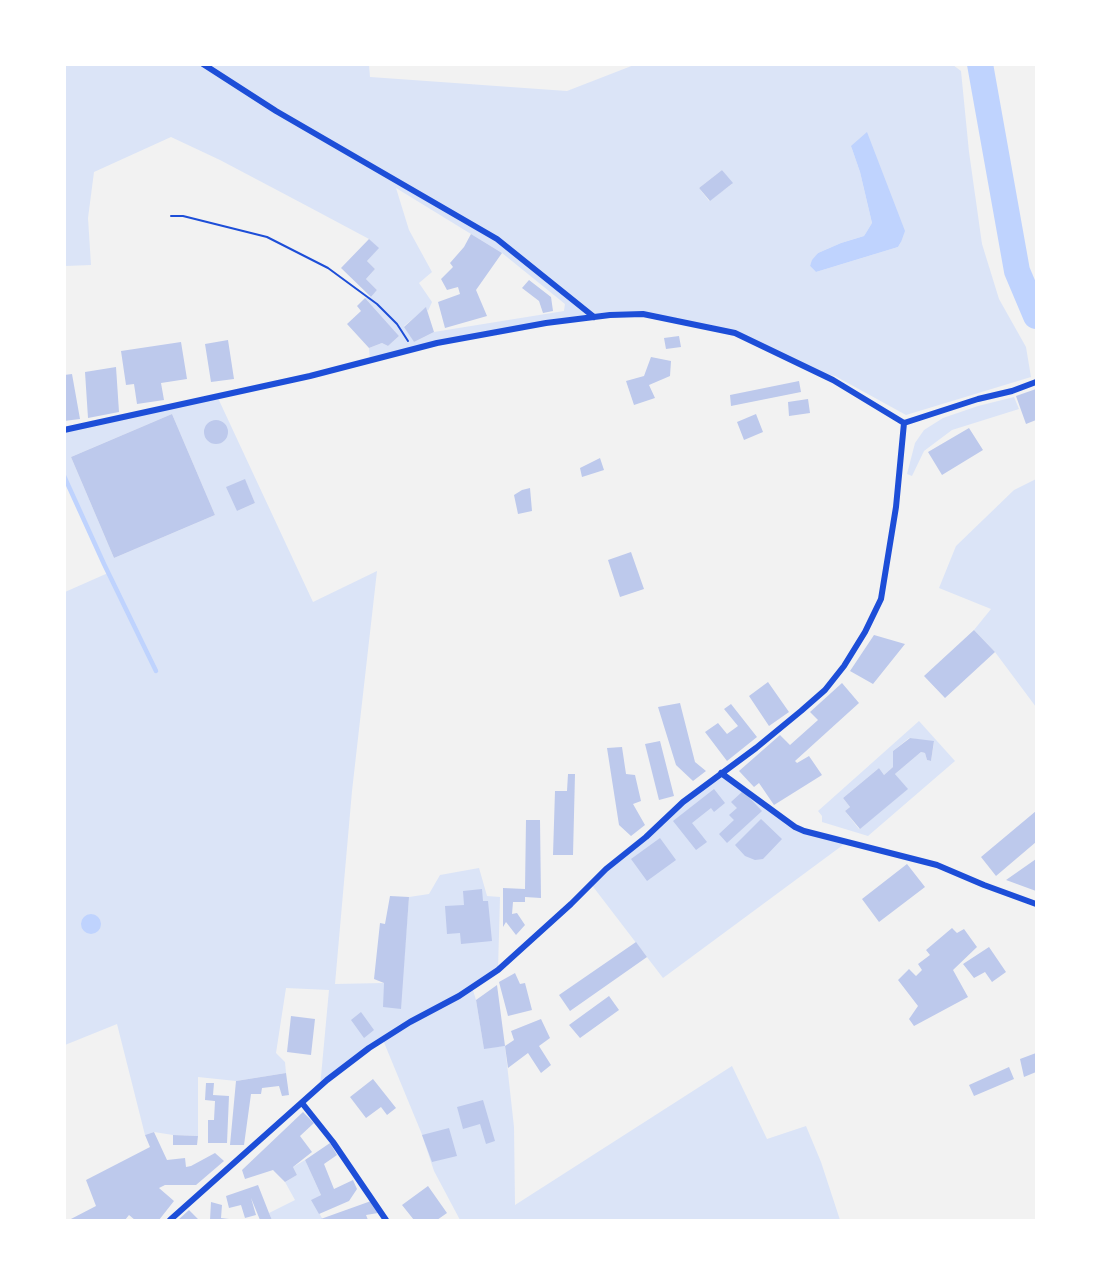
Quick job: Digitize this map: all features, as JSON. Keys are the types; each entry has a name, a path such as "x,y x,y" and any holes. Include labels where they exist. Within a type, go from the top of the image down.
{"street":[{"path":"202,64 276,111 497,238 594,317"},
{"path":"64,430 310,376 437,343 546,323 594,317 643,315 735,333 833,380 904,423 1036,382"},
{"path":"170,1221 327,1080 369,1048 410,1022 459,996 498,970 606,869 646,837 683,802 756,748 825,690 866,632 881,599 890,554 904,423"},
{"path":"721,773 795,827 804,831 937,865 1036,904"},
{"path":"302,1103 333,1142 386,1221"}],"path":[{"path":"171,216 183,216 267,237 328,268 377,304 397,324 413,349"}],"shaded area":[{"path":"65,65 369,65 370,77 567,91 634,65 953,65 961,71 969,152 982,244 999,299 1026,347 1031,377 906,415 835,376 820,373 735,333 643,314 610,315 437,343 370,360 369,348 382,343 388,346 399,336 365,298 371,297 377,290 366,279 375,269 367,261 378,248 369,239 220,160 171,137 94,172 88,218 91,265 65,266","holes":["851,146 901,242 898,247 816,272 810,266 818,253 864,236 872,223 860,172","722,170 732,184 709,201 699,188","396,188 502,253 565,304 564,311 434,332 414,342 404,326 426,308 428,311 432,302 419,283 432,272 409,230"]},
{"path":"217,396 313,602 377,571 352,791 335,984 384,983 400,1009 409,897 429,894 440,875 479,868 487,896 500,897 498,970 472,987 484,1048 505,1046 514,1127 515,1205 732,1066 767,1139 806,1126 821,1162 840,1220 460,1220 434,1171 421,1132 383,1040 320,1087 329,990 286,988 276,1053 285,1062 286,1073 236,1081 198,1077 198,1136 154,1132 145,1135 117,1024 65,1045 65,592 108,573 65,480 65,430","holes":["172,414 215,515 114,558 71,457","245,480 255,503 237,511"]},
{"path":"1014,397 1019,409 952,430 924,451 912,476 907,474 915,443 924,430 943,418"},
{"path":"1036,479 1036,707 995,652 974,630 991,609 939,588 956,546 1014,490"},
{"path":"919,721 955,761 868,836 822,822 822,816 818,811","holes":["909,738 934,742 931,761 927,760 925,753 921,752 895,774 907,789 859,829 845,811 850,807 843,798 879,768 884,775 893,767 893,751"]},
{"path":"721,773 795,827 847,842 663,978 591,884"},
{"path":"305,1160 321,1195 312,1200 323,1220 272,1220 269,1213 295,1200 285,1182 297,1175 293,1167"}],"water":[{"path":"867,132 905,231 901,242 898,247 816,272 810,266 818,253 864,236 872,223 860,172 851,146"},
{"path":"91,914 98,917 101,924 98,931 91,934 84,931 81,924 84,917"}],"building":[{"path":"722,170 733,183 710,201 699,188"},
{"path":"471,234 502,253 476,290 487,316 445,328 438,302 460,294 458,287 447,290 441,279 453,267 450,263 464,247"},
{"path":"369,239 379,248 367,261 375,269 366,279 377,290 371,297 341,268"},
{"path":"529,280 551,297 553,311 543,313 539,301 522,288"},
{"path":"365,298 399,336 388,346 382,343 369,348 347,324 361,311 357,306"},
{"path":"426,307 434,332 414,342 404,327"},
{"path":"679,336 681,347 666,349 664,338"},
{"path":"228,340 234,379 211,382 205,344"},
{"path":"181,342 187,379 161,383 164,400 137,404 134,384 126,385 121,351"},
{"path":"651,357 671,361 670,376 649,385 655,398 634,405 626,381 644,376"},
{"path":"116,367 119,412 88,418 85,372"},
{"path":"72,374 80,419 64,421 64,375"},
{"path":"799,381 801,392 731,406 730,395"},
{"path":"1036,389 1036,420 1026,424 1016,396"},
{"path":"808,399 810,413 789,416 788,402"},
{"path":"172,414 215,515 114,558 71,457"},
{"path":"756,414 763,432 744,440 737,422"},
{"path":"216,420 225,423 228,432 225,441 216,444 207,441 204,432 207,423"},
{"path":"969,428 983,450 942,475 928,452"},
{"path":"600,458 604,470 582,477 580,468"},
{"path":"245,479 255,503 237,511 226,487"},
{"path":"530,488 532,511 518,514 514,495"},
{"path":"631,552 644,589 620,597 608,560"},
{"path":"974,630 995,652 945,698 924,676"},
{"path":"874,635 905,644 873,684 850,671"},
{"path":"768,682 789,712 769,726 749,696"},
{"path":"842,683 859,703 795,761 797,763 809,756 822,775 774,805 759,783 754,787 739,771 780,735 790,745 818,720 810,712"},
{"path":"680,703 695,762 706,771 693,781 676,765 658,707"},
{"path":"731,704 757,737 727,761 705,732 718,723 727,734 738,726 724,709"},
{"path":"910,738 934,741 931,761 927,760 925,753 921,752 895,774 908,789 860,829 845,811 850,807 843,798 879,768 884,775 893,767 893,751"},
{"path":"660,741 674,796 659,800 645,744"},
{"path":"622,747 626,774 635,775 641,801 633,804 645,825 631,836 619,825 607,748"},
{"path":"568,774 575,774 573,855 553,855 555,791 567,791"},
{"path":"714,789 725,803 714,812 711,808 692,823 707,842 696,850 673,821"},
{"path":"743,791 762,811 727,843 719,834 734,820 729,815 737,808 731,802"},
{"path":"1036,811 1036,842 996,876 981,857"},
{"path":"761,819 782,839 763,859 755,860 745,856 735,845"},
{"path":"526,820 540,820 541,898 525,897 525,902 513,902 512,914 517,913 525,925 516,935 506,922 503,927 503,888 525,889"},
{"path":"660,838 676,860 647,881 631,859"},
{"path":"1036,859 1036,891 1006,880"},
{"path":"907,864 925,887 879,922 862,899"},
{"path":"482,889 483,901 488,901 492,941 461,944 460,933 447,934 445,906 464,905 463,891"},
{"path":"390,896 409,897 401,1009 383,1007 384,983 374,979 380,923 385,924"},
{"path":"952,928 957,933 964,929 977,947 953,970 968,997 914,1026 909,1019 918,1006 898,980 909,969 916,976 922,970 918,964 930,955 926,950"},
{"path":"636,942 647,957 570,1011 559,995"},
{"path":"989,947 1006,972 992,982 985,972 974,978 963,964"},
{"path":"515,973 520,984 525,983 532,1010 508,1016 499,982"},
{"path":"497,985 505,1046 484,1049 476,1000"},
{"path":"609,996 619,1010 580,1038 569,1025"},
{"path":"361,1012 374,1030 364,1038 351,1020"},
{"path":"291,1016 315,1019 311,1055 287,1052"},
{"path":"541,1019 550,1038 539,1046 551,1065 541,1073 528,1053 508,1068 505,1046 514,1040 511,1031"},
{"path":"1036,1053 1036,1072 1024,1077 1020,1059"},
{"path":"1009,1067 1014,1079 974,1096 969,1085"},
{"path":"286,1073 289,1095 282,1096 279,1086 262,1088 261,1094 251,1094 244,1145 230,1145 236,1081"},
{"path":"373,1079 396,1108 387,1115 381,1107 366,1118 350,1097"},
{"path":"206,1083 214,1083 213,1095 229,1096 227,1143 208,1143 208,1120 214,1120 215,1101 205,1100"},
{"path":"483,1100 495,1141 486,1144 480,1124 463,1129 457,1107"},
{"path":"303,1112 314,1123 300,1136 312,1152 293,1167 297,1175 285,1182 273,1170 245,1179 242,1170"},
{"path":"449,1128 457,1156 432,1162 422,1135"},
{"path":"154,1132 167,1160 185,1158 186,1167 215,1153 224,1161 196,1185 165,1185 159,1188 174,1201 159,1220 135,1220 129,1215 125,1220 69,1220 96,1206 86,1180 150,1147 145,1135"},
{"path":"173,1135 198,1136 197,1145 173,1145"},
{"path":"330,1143 337,1155 324,1164 334,1189 353,1180 357,1189 349,1201 319,1214 311,1200 321,1195 305,1160"},
{"path":"258,1185 272,1220 260,1220 251,1198 256,1215 245,1218 241,1205 229,1208 226,1196"},
{"path":"428,1186 447,1213 437,1220 414,1220 402,1205"},
{"path":"371,1201 378,1213 366,1215 368,1220 318,1220"},
{"path":"211,1202 222,1205 221,1218 229,1220 210,1220"},
{"path":"189,1210 199,1220 178,1220"}],"waterway":[{"path":"980,64 1017,271 1036,316"},
{"path":"64,476 156,671"}]}
